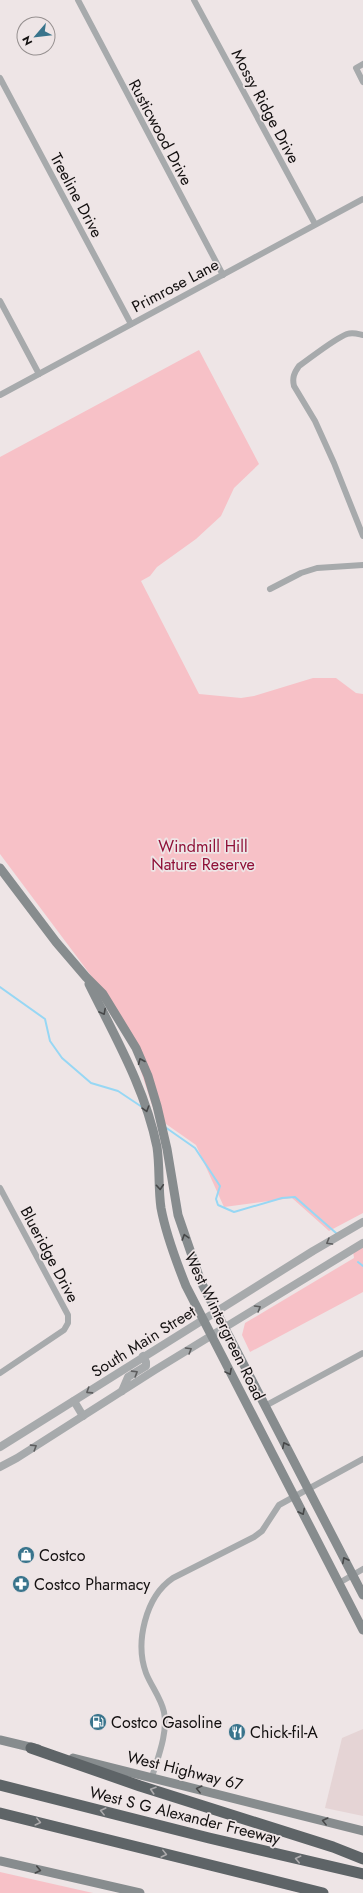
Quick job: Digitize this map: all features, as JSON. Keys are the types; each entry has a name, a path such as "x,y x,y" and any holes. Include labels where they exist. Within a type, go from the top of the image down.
{"highway":[{"path":"31,1748 140,1786 333,1847 363,1859"},
{"name":"West S G Alexander Freeway","path":"0,1785 194,1834 363,1874"},
{"path":"0,1813 323,1893"}],"main road":[{"name":"West Wintergreen Road","path":"0,868 86,977 103,994 136,1048 154,1098 168,1152 174,1195 188,1249 201,1282 363,1595"},
{"name":"West Wintergreen Road","path":"86,977 133,1072 144,1100 157,1148 161,1207 167,1234 186,1286 363,1630"},
{"name":"West Highway 67","path":"0,1740 363,1830"},
{"path":"0,1861 120,1891 140,1893"}],"street":[{"name":"Rusticwood Drive","path":"78,0 223,275"},
{"name":"Mossy Ridge Drive","path":"194,0 315,224"},
{"path":"363,64 356,68 363,82"},
{"name":"Treeline Drive","path":"0,78 131,324"},
{"name":"Primrose Lane","path":"0,394 363,199"},
{"path":"0,301 39,374"},
{"path":"363,335 354,333 348,334 335,342 299,366 295,372 293,380 294,386 315,421 334,463 363,536"},
{"path":"270,589 301,572 317,568 363,565"},
{"name":"Blueridge Drive","path":"0,1188 68,1315 68,1323 64,1330 0,1373"},
{"name":"South Main Street","path":"0,1446 313,1251 363,1222"},
{"name":"South Main Street","path":"0,1467 17,1458 122,1391 363,1243"},
{"path":"265,1406 363,1353"},
{"path":"122,1391 128,1377 146,1366 143,1356"},
{"path":"74,1401 83,1416"},
{"path":"152,1778 165,1724 162,1705 146,1674 142,1660 142,1632 146,1616 154,1602 169,1581 254,1537 262,1531 279,1505 363,1460"},
{"path":"339,1583 363,1569"}],"shaded area":[{"path":"363,1729 363,1816 325,1808 342,1738"}],"green space":[{"name":"Windmill Hill Nature Reserve","path":"199,350 259,464 234,488 221,516 196,539 157,567 150,576 141,581 199,694 241,698 254,696 313,678 336,678 356,693 363,694 363,1213 329,1231 292,1198 224,1207 196,1145 156,1117 135,1053 110,1001 0,854 0,457"},
{"path":"363,1246 363,1292 250,1352 242,1335 245,1323 354,1258 353,1251"},
{"path":"0,1872 93,1893 0,1893"}],"waterway":[{"path":"0,987 45,1019 50,1041 62,1058 91,1083 118,1091 142,1107"},
{"path":"165,1127 195,1148 220,1186 216,1199 218,1205 234,1212 282,1198 295,1197 336,1233"},
{"path":"358,1262 363,1266"}],"place":[{"name":"Costco","path":"26,1555"},
{"name":"Costco Pharmacy","path":"21,1584"},
{"name":"Costco Gasoline","path":"98,1722"},
{"name":"Chick-fil-A","path":"237,1732"}]}
